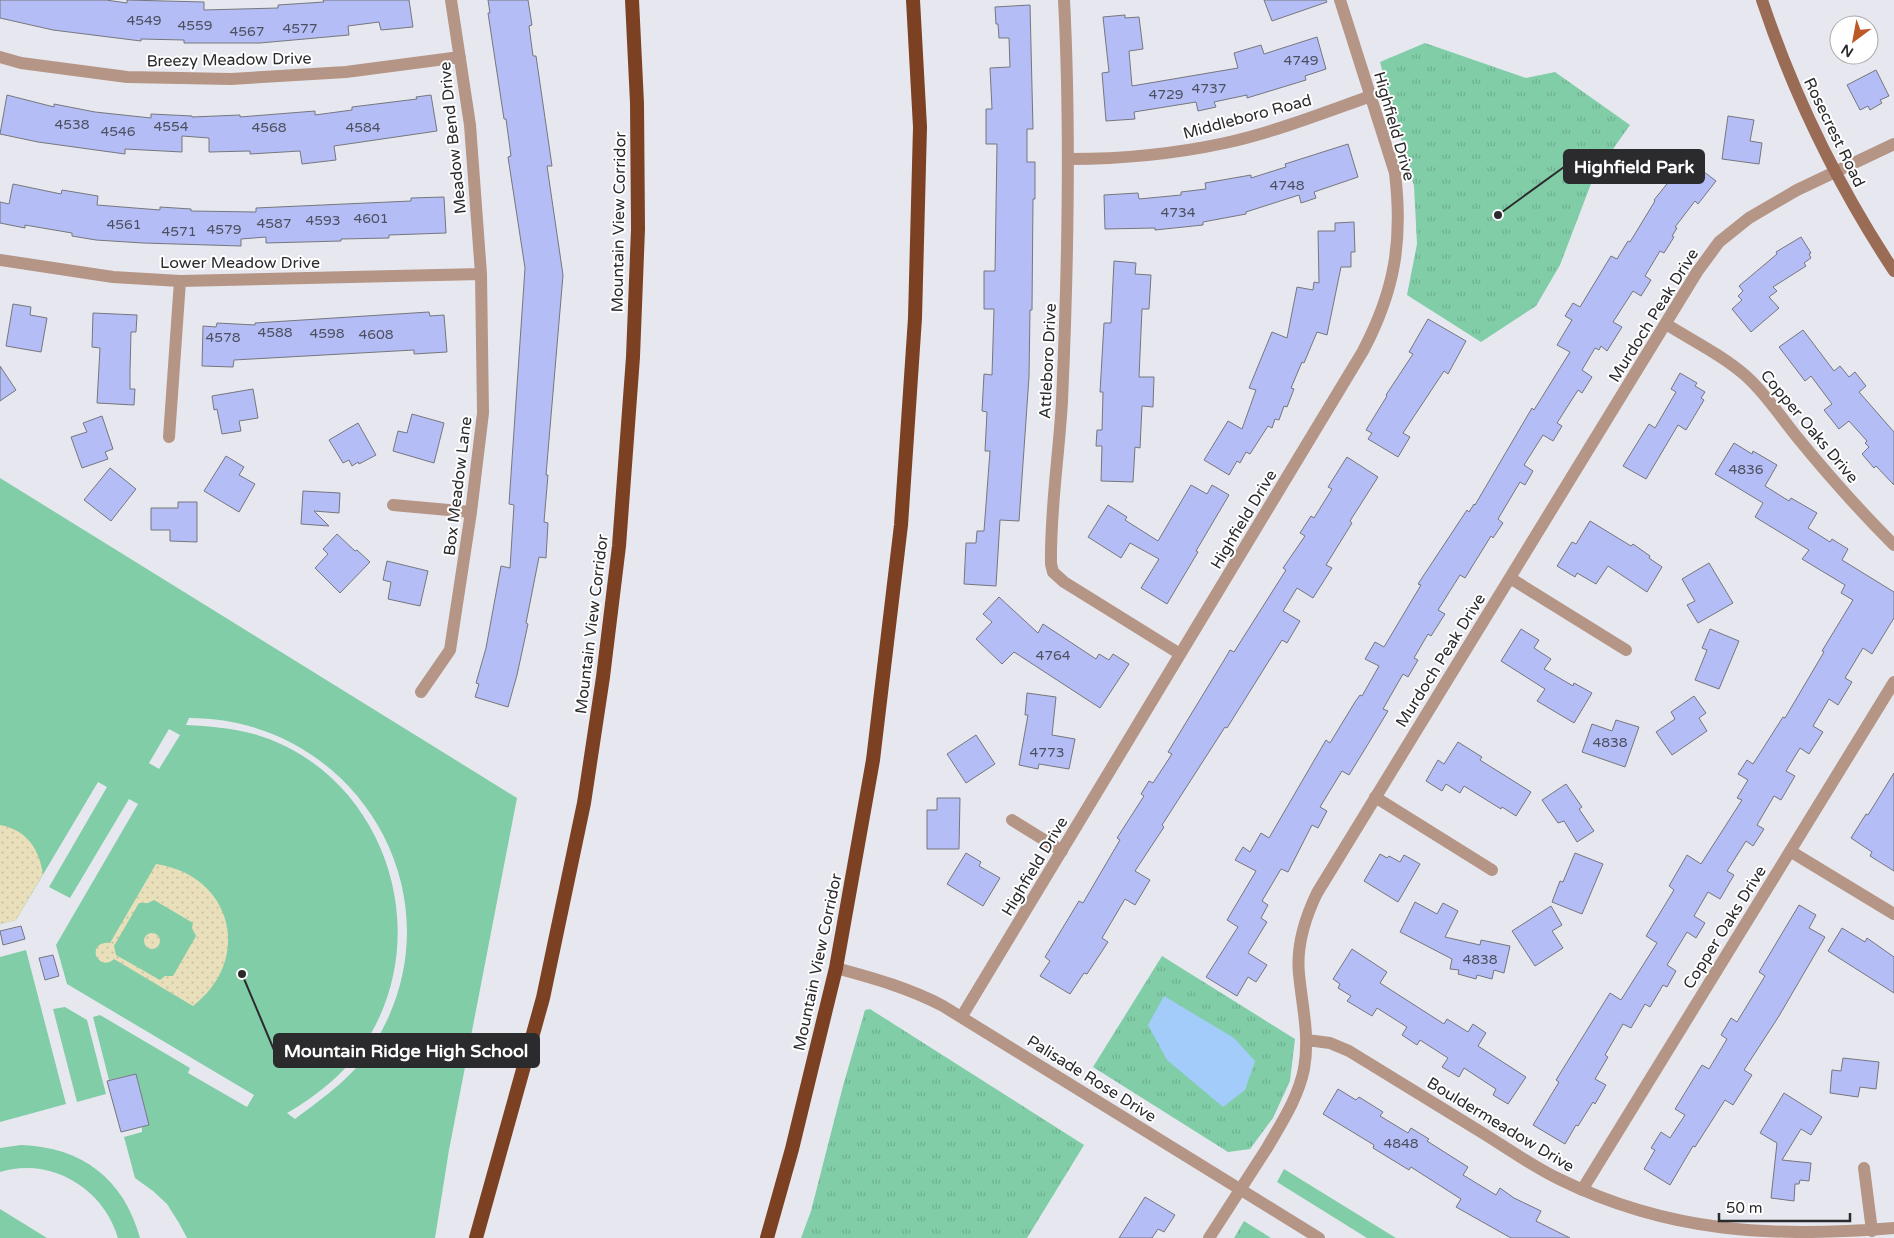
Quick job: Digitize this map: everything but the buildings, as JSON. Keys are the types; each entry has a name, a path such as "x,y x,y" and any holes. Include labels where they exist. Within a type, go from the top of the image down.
{"highway":[{"name":"Mountain View Corridor","path":"476,1238 543,998 584,803 603,677 619,546 633,357 638,219 637,103 632,0"},
{"name":"Mountain View Corridor","path":"767,1238 792,1149 836,968 873,760 901,525 915,318 919,137 913,0"}],"main road":[{"name":"Rosecrest Road","path":"1762,0 1789,73 1835,173 1870,234 1894,270"}],"street":[{"name":"Meadow Bend Drive","path":"452,0 470,125 481,274"},
{"name":"Attleboro Drive","path":"1064,0 1069,159 1061,418 1051,546 1053,572 1071,586 1180,654"},
{"name":"Highfield Drive","path":"962,1016 1363,350 1386,302 1393,277 1397,250 1398,198 1395,173 1340,0"},
{"name":"Breezy Meadow Drive","path":"0,57 21,63 127,77 222,78 346,72 460,57"},
{"name":"Middleboro Road","path":"1069,159 1145,156 1227,142 1269,131 1371,96"},
{"name":"Murdoch Peak Drive","path":"1209,1238 1241,1190 1295,1097 1304,1067 1307,1040 1306,1019 1298,972 1300,940 1304,923 1317,893 1704,262 1728,234 1750,218 1797,190 1894,144"},
{"name":"Lower Meadow Drive","path":"0,260 113,277 180,281 481,274"},
{"name":"Box Meadow Lane","path":"421,692 450,650 471,512 483,413 481,274"},
{"path":"169,437 180,281"},
{"name":"Copper Oaks Drive","path":"1666,324 1728,362 1746,376 1763,393 1796,436 1847,496 1894,545"},
{"path":"393,505 471,512"},
{"path":"1510,578 1626,650"},
{"name":"Copper Oaks Drive","path":"1582,1190 1894,682"},
{"path":"1375,798 1492,870"},
{"path":"1012,820 1062,851"},
{"path":"1790,851 1894,914"},
{"name":"Palisade Rose Drive","path":"836,968 909,989 962,1016 1319,1238"},
{"name":"Bouldermeadow Drive","path":"1307,1040 1330,1043 1349,1051 1542,1170 1616,1204 1689,1224 1765,1235 1836,1235 1894,1228"},
{"path":"1864,1168 1872,1231"}],"green space":[{"path":"1425,43 1526,78 1555,72 1630,125 1594,176 1560,265 1536,306 1481,342 1407,295 1417,244 1414,186 1380,62"},
{"path":"0,478 517,798 449,1150 435,1238 187,1238 167,1204 135,1178 124,1137 142,1132 142,1127 149,1125 136,1074 109,1080 93,1017 100,1015 190,1068 188,1073 247,1107 254,1095 67,984 56,945 138,804 129,799 70,898 49,887 107,787 98,782 16,920 0,924","holes":["189,718 249,726 301,748 344,782 378,825 399,875 407,929 400,985 376,1041 359,1065 340,1084 295,1119 287,1113 311,1098 343,1071 369,1037 389,993 397,948 396,902 384,857 364,817 335,781 298,753 254,734 237,730 186,725","169,729 180,735 159,769 149,763"]},
{"path":"26,950 66,1104 0,1122 0,957"},
{"path":"1162,956 1295,1039 1290,1081 1273,1118 1250,1149 1228,1152 1093,1067"},
{"path":"65,1007 87,1020 106,1094 77,1102 53,1009"},
{"path":"870,1009 1084,1145 1027,1238 801,1238 811,1211 843,1086 865,1010"},
{"path":"21,1145 43,1147 63,1152 97,1170 111,1183 123,1199 133,1217 140,1238 118,1238 111,1220 101,1205 88,1191 73,1181 56,1173 38,1169 19,1168 0,1172 0,1148"},
{"path":"1284,1169 1396,1238 1367,1238 1277,1182"},
{"path":"0,1209 47,1238 0,1238"},
{"path":"1244,1221 1271,1238 1234,1238"}],"sand":[{"path":"0,825 18,831 30,842 38,856 43,874 16,920 0,924"},
{"path":"156,864 182,871 202,884 217,901 226,922 228,943 224,966 212,987 193,1006 114,959 107,963 100,961 96,956 97,947 104,943 110,943","holes":["154,900 193,923 192,928 196,936 173,976 165,976 160,980 116,955 114,946 139,903 148,903"]},
{"path":"152,933 160,941 152,949 144,941"}],"water":[{"path":"1164,996 1234,1038 1255,1061 1245,1090 1223,1107 1167,1060 1148,1025"}],"place":[{"name":"Highfield Park","path":"1498,215"},
{"name":"Mountain Ridge High School","path":"242,974"}]}
